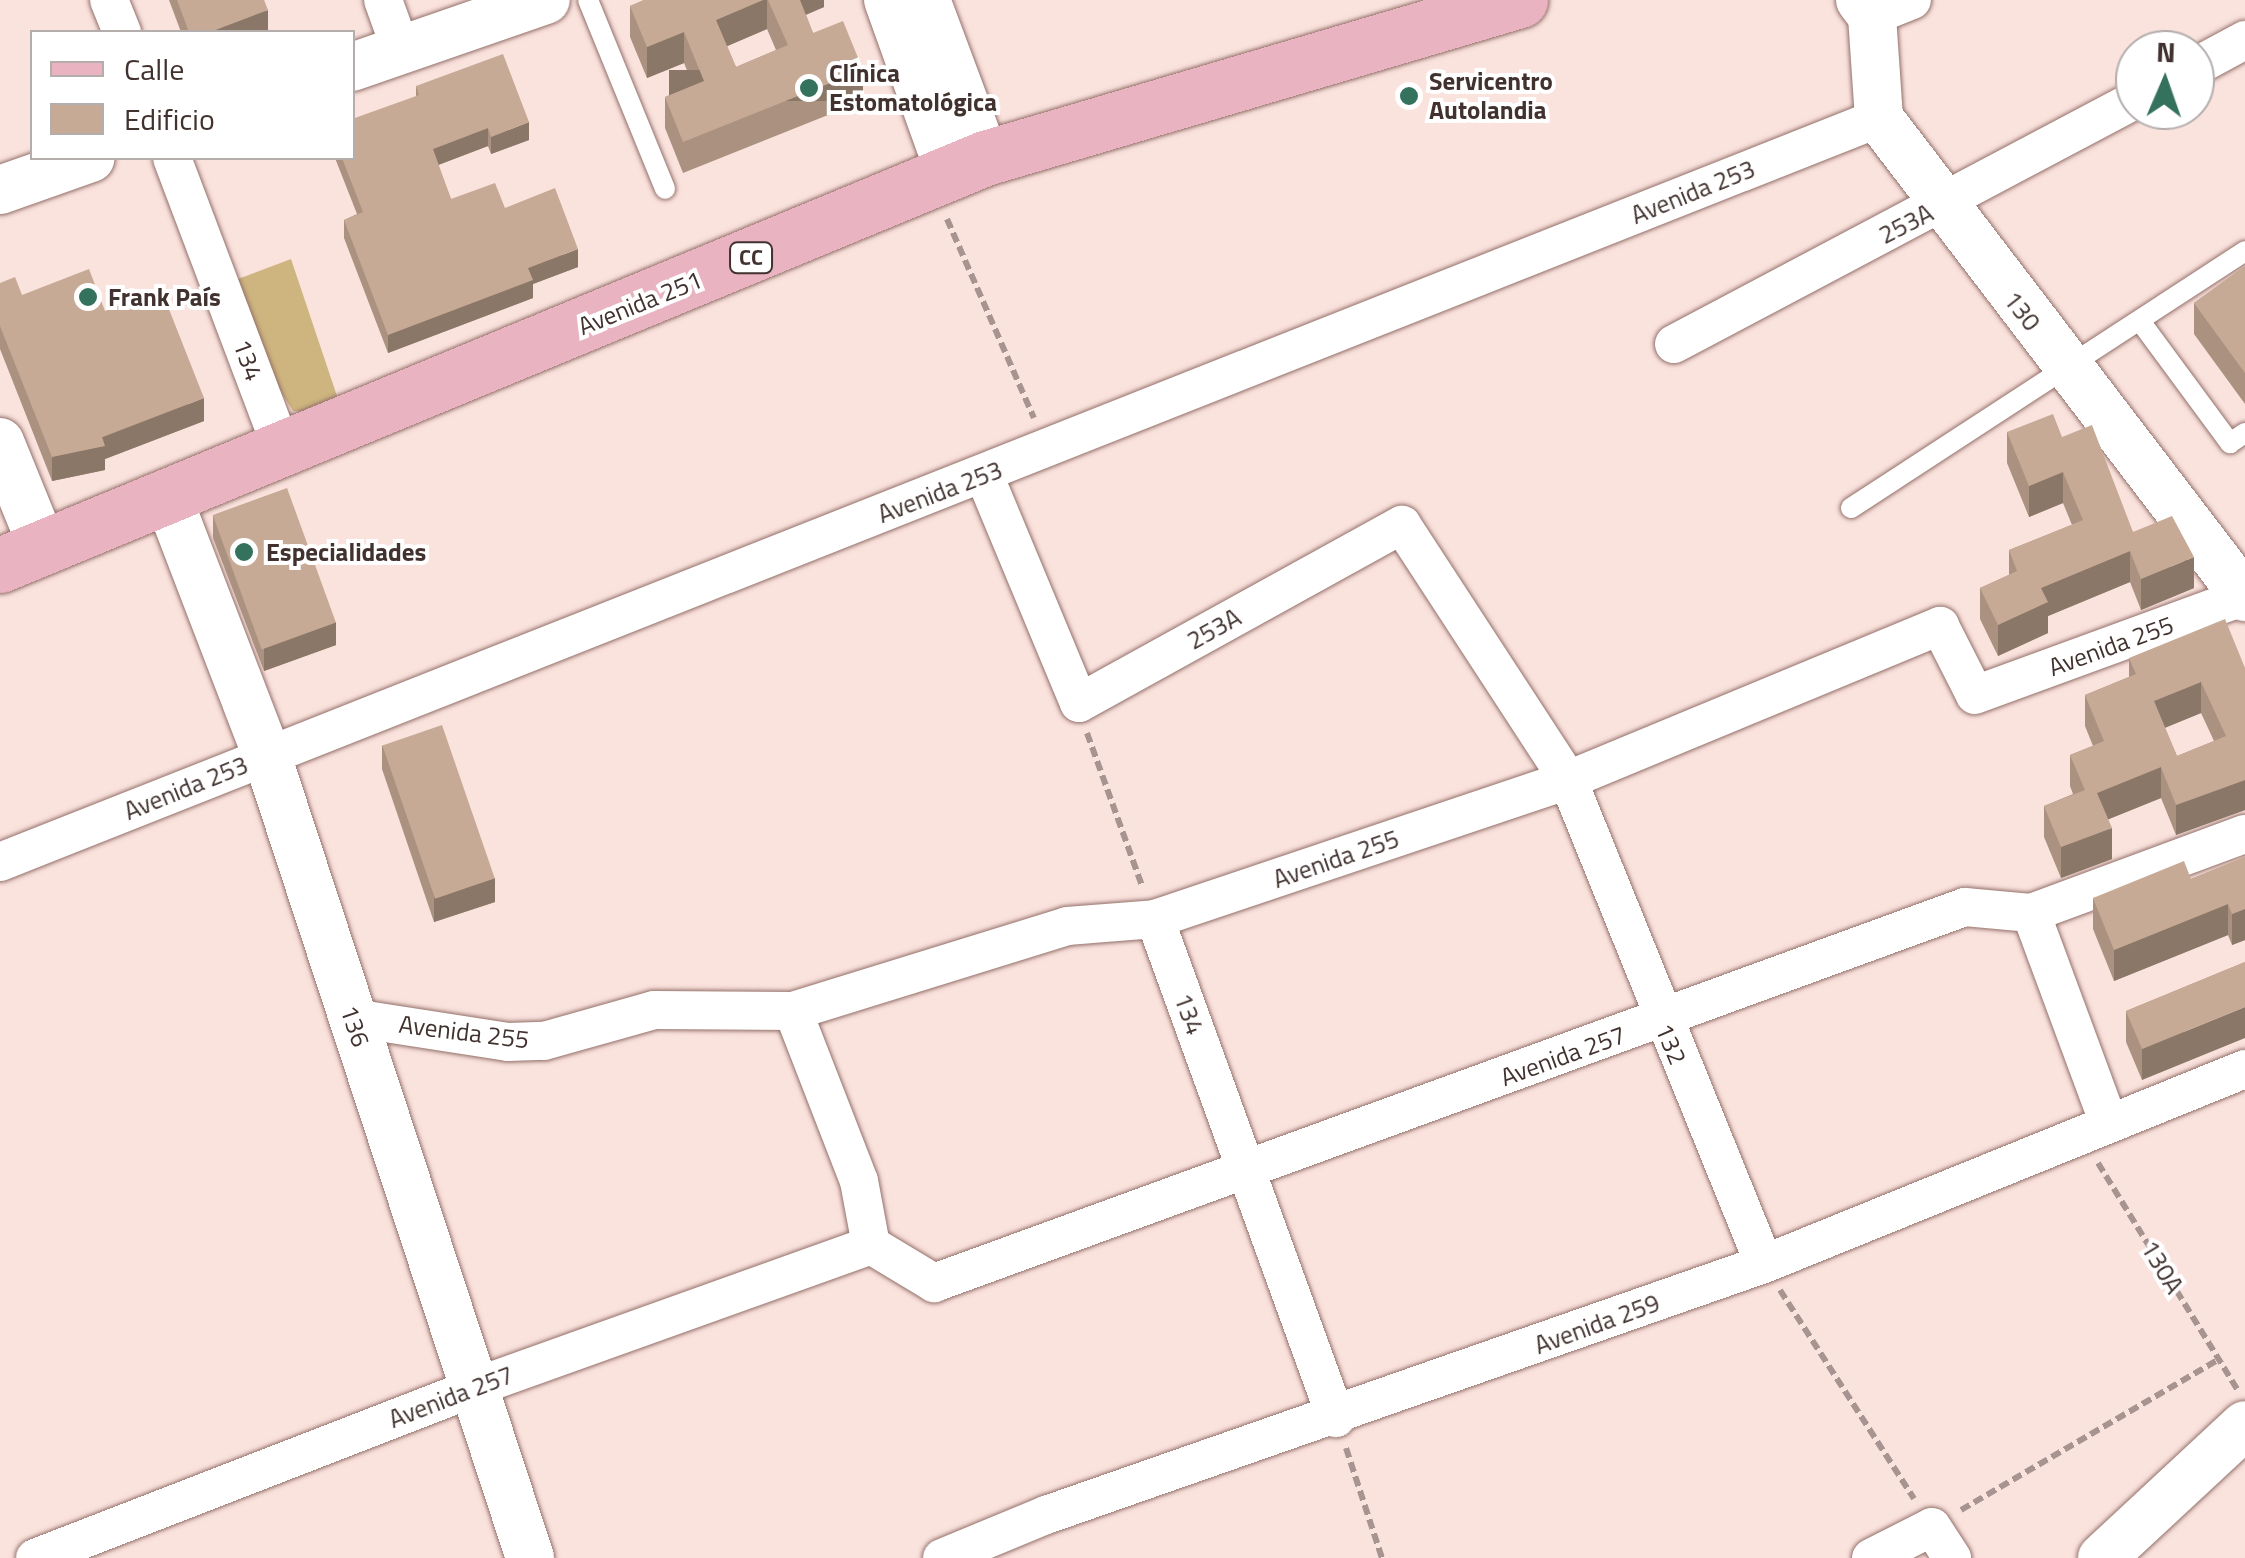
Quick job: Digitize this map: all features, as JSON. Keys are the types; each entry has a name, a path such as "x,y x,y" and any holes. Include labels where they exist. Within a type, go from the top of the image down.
{"main road":[{"name":"Avenida 251","path":"22,557 955,171 1520,0"}],"street":[{"path":"109,0 121,30"},
{"path":"383,0 400,50"},
{"path":"355,66 546,0"},
{"path":"888,0 955,171"},
{"path":"926,0 955,171"},
{"path":"1879,118 1881,5"},
{"path":"2215,56 2245,40"},
{"name":"253A","path":"1674,344 2115,111"},
{"name":"130","path":"1879,118 1941,206 2245,596"},
{"name":"Avenida 253","path":"0,862 1879,118"},
{"path":"0,190 85,160"},
{"name":"134","path":"173,160 282,449"},
{"path":"0,442 22,557"},
{"path":"984,475 1079,703"},
{"name":"136","path":"168,498 267,756 478,1386 530,1558"},
{"name":"253A","path":"1079,703 1402,525"},
{"name":"132","path":"1402,525 1568,780 1660,1020 1764,1264"},
{"name":"Avenida 255","path":"352,1018 508,1042 562,1037 654,1010 793,1012 1067,926 1156,919 1568,780 1940,626 1975,695 2245,596"},
{"name":"Avenida 257","path":"35,1558 478,1386 871,1245 934,1283 1246,1173 1964,907 2032,913 2245,834"},
{"path":"2032,913 2094,1127"},
{"name":"134","path":"1156,919 1336,1418"},
{"path":"793,1012 860,1181 871,1245"},
{"name":"Avenida 259","path":"942,1558 1046,1515 1336,1418 1764,1264 2245,1069"},
{"path":"2102,1558 2245,1425"},
{"path":"1871,1558 1942,1542"}],"lane":[{"path":"588,0 665,189"},
{"path":"1851,508 2245,251"},
{"path":"2140,322 2230,444 2245,433"}],"path":[{"path":"955,171 1048,449"},
{"path":"1079,703 1107,804 1156,919"},
{"name":"130A","path":"2094,1127 2218,1360 2245,1402"},
{"path":"1764,1264 1942,1542 2218,1360"},
{"path":"1336,1418 1382,1558"}],"shaded area":[{"path":"291,259 339,402 314,412 293,411 277,386 238,279"}],"building":[{"path":"177,0 264,0 268,10 215,30 188,30"},
{"path":"644,0 763,0 716,20 736,67 788,45 768,0 800,0 813,33 843,21 863,70 683,142 665,97 704,81 684,32 647,47 630,6"},
{"path":"503,54 529,122 491,137 488,128 433,149 451,199 495,183 505,208 555,188 578,249 528,268 533,280 388,335 344,220 363,212 343,160 355,160 355,118 419,95 416,86"},
{"path":"2245,266 2245,373 2194,303"},
{"path":"89,269 105,311 161,289 204,398 102,437 105,446 52,457 0,326 0,283 15,277 22,295"},
{"path":"2053,414 2062,437 2092,425 2133,532 2172,516 2194,557 2141,579 2130,551 2041,588 2048,602 1998,625 1980,588 2017,571 2009,550 2083,520 2063,472 2029,486 2007,432"},
{"path":"287,488 336,622 262,649 213,515"},
{"path":"2225,619 2245,668 2245,780 2176,805 2161,767 2097,793 2112,828 2061,847 2044,806 2085,790 2070,755 2104,741 2085,695 2136,674 2129,658","holes":["2201,682 2226,736 2177,756 2154,701"]},
{"path":"442,725 495,878 435,899 382,746"},
{"path":"2245,857 2245,909 2232,914 2228,904 2114,950 2093,898 2184,861 2191,879"},
{"path":"2245,962 2245,1007 2142,1049 2126,1011"}],"place":[{"name":"Clínica Estomatológica","path":"809,88"},
{"name":"Servicentro Autolandia","path":"1409,96"},
{"name":"Frank País","path":"88,297"},
{"name":"Especialidades","path":"244,552"}]}
